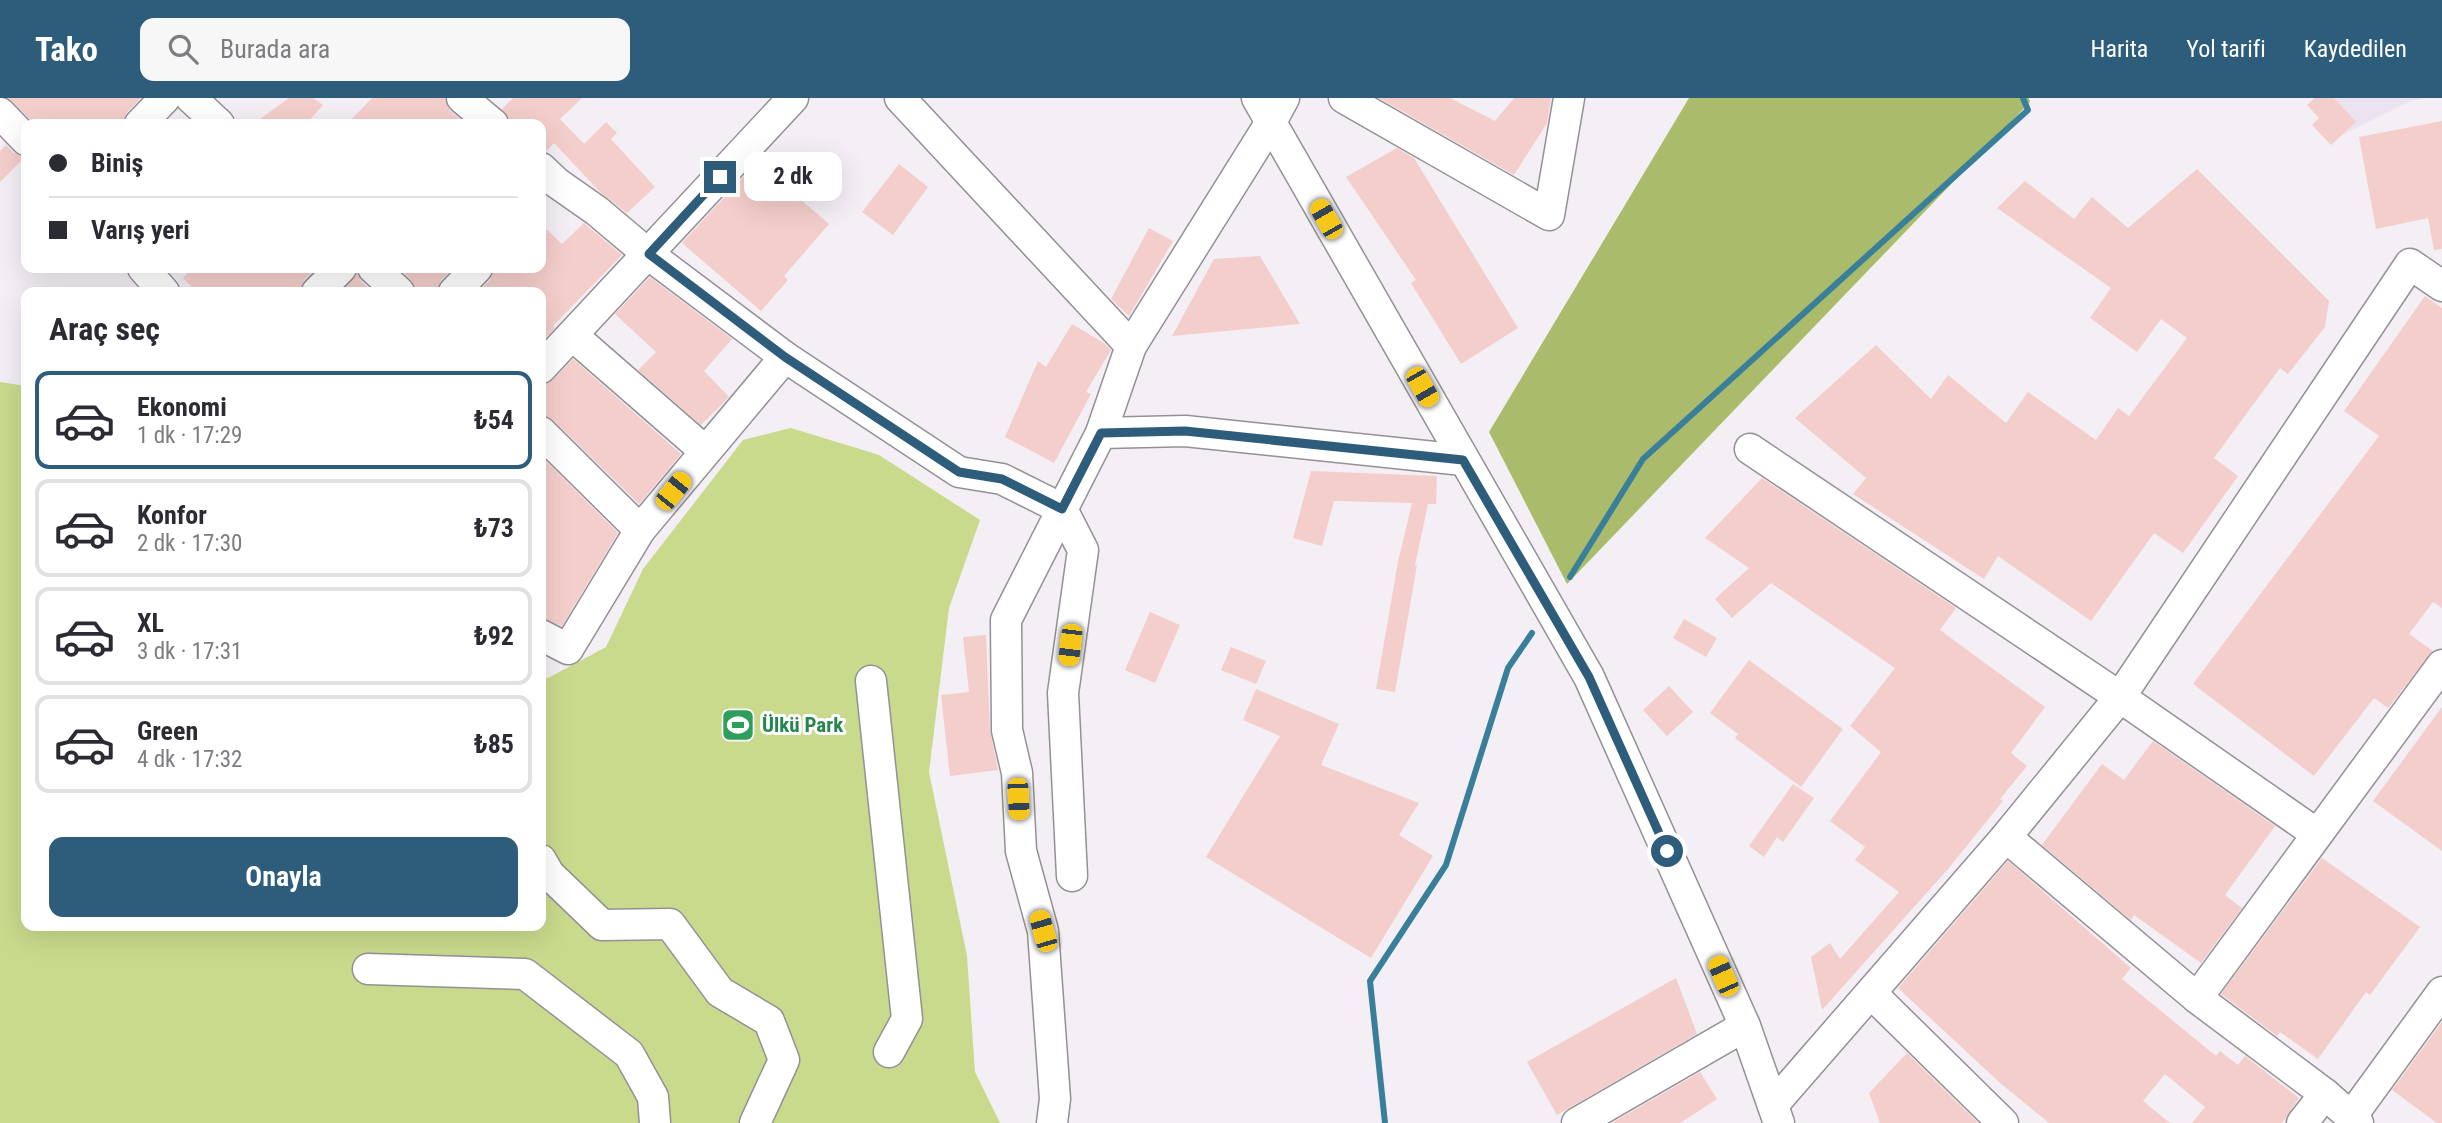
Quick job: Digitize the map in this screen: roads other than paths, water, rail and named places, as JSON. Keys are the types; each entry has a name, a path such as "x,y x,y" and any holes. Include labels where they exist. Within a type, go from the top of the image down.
{"street":[{"path":"145,119 165,98"},
{"path":"191,98 214,119"},
{"path":"900,98 1131,345"},
{"path":"1344,98 1549,215 1569,98"},
{"path":"546,363 791,99"},
{"path":"1052,1123 1055,1099 1043,931 1021,851 1017,772 1007,730 1006,620 1101,433 1131,345 1271,106"},
{"path":"1271,106 1463,460 1589,677 1745,1026 1776,1114"},
{"path":"0,113 21,135"},
{"path":"546,184 597,211 785,357 959,472 1002,479 1062,509 1083,550 1063,693 1072,876"},
{"path":"1776,1114 1872,994 2006,837 2120,697 2410,264 2442,286"},
{"path":"147,273 160,287"},
{"path":"322,287 336,273"},
{"path":"378,273 394,287"},
{"path":"459,287 472,273"},
{"path":"572,335 705,451"},
{"path":"546,638 568,649 640,530 785,357"},
{"path":"1101,433 1185,431 1463,460"},
{"path":"546,437 640,530"},
{"path":"1750,449 2120,697 2317,834"},
{"path":"2197,998 2442,665"},
{"path":"871,681 907,1019 889,1052"},
{"path":"2006,837 2197,998 2325,1094 2354,1120 2442,992"},
{"path":"546,869 602,925 670,925 720,992 769,1021 784,1060 755,1123"},
{"path":"368,969 525,974 629,1054 653,1097 655,1123"},
{"path":"1872,994 2003,1123"},
{"path":"1577,1123 1745,1026"},
{"path":"2302,1123 2325,1094"}],"waterway":[{"path":"1570,577 1643,459 2028,110 2023,98"},
{"path":"1385,1123 1370,981 1446,865 1508,668 1532,633"}],"place":[{"name":"Ülkü Park","path":"738,725"}]}
